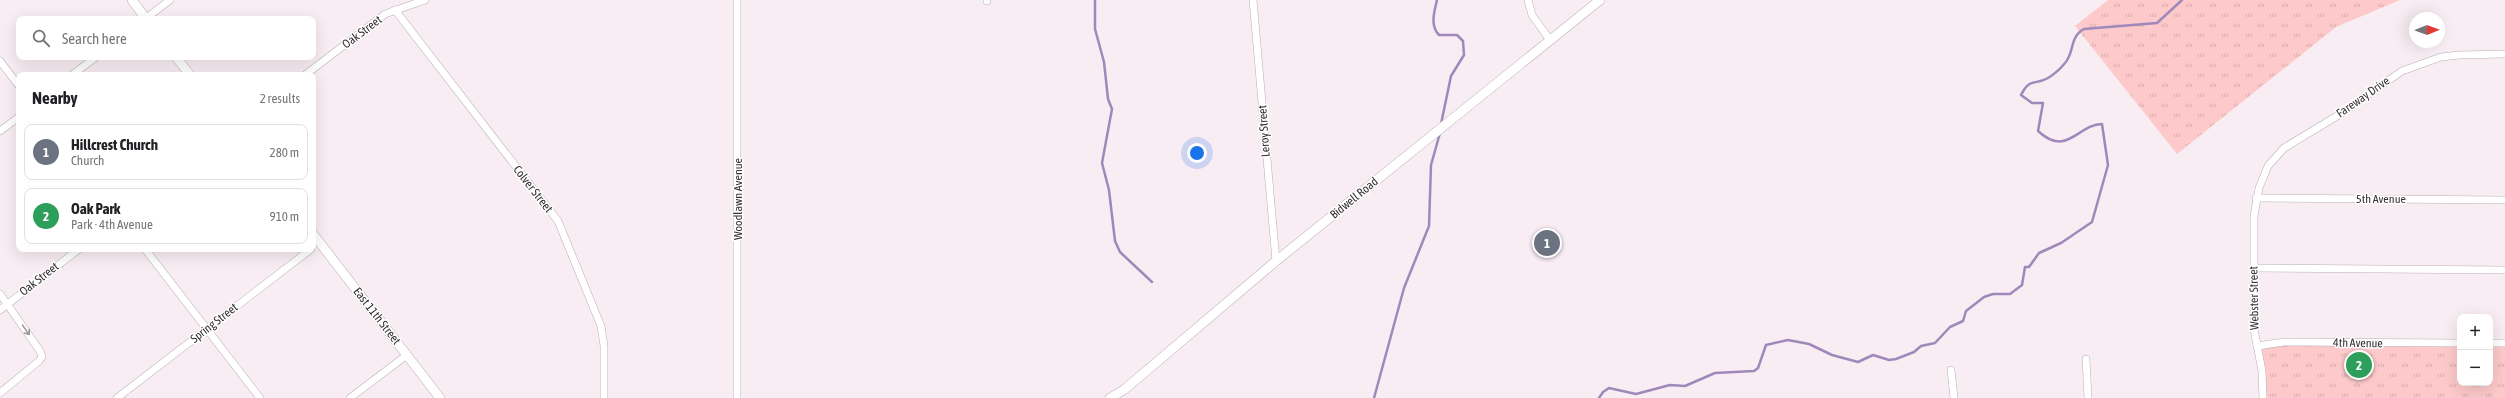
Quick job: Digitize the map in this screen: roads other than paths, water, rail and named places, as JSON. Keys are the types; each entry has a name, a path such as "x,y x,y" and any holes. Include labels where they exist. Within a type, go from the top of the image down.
{"street":[{"path":"132,0 144,16"},
{"path":"150,16 170,0"},
{"name":"Oak Street","path":"309,72 385,14 425,0"},
{"name":"Woodlawn Avenue","path":"737,0 737,398"},
{"name":"Leroy Street","path":"1253,0 1276,261"},
{"path":"1528,0 1532,15 1550,40"},
{"name":"Bidwell Road","path":"1110,398 1125,389 1276,261 1600,0"},
{"name":"Colver Street","path":"395,10 558,221 601,326 604,346 604,398"},
{"name":"Fareway Drive","path":"2256,198 2265,171 2284,148 2360,101 2390,78 2420,63 2441,57 2458,54 2505,54"},
{"path":"76,72 92,60"},
{"path":"178,60 188,72"},
{"path":"0,61 16,82"},
{"path":"0,131 16,118"},
{"name":"5th Avenue","path":"2256,198 2505,200"},
{"name":"Webster Street","path":"2256,198 2254,329 2262,371 2263,398"},
{"name":"East 11th Street","path":"316,247 407,355 440,398"},
{"name":"Oak Street","path":"0,310 75,252"},
{"path":"147,252 260,398"},
{"name":"Spring Street","path":"117,398 307,252"},
{"path":"2254,268 2505,270"},
{"path":"0,294 42,356 39,361 0,393"},
{"name":"4th Avenue","path":"2257,346 2284,342 2457,343"},
{"path":"2493,343 2505,343"},
{"path":"350,398 407,355"},
{"path":"2086,359 2088,398"},
{"path":"1951,370 1954,398"}],"waterway":[{"path":"1095,0 1095,29 1104,62 1108,99 1112,109 1102,163 1109,190 1115,241 1120,252 1152,282"},
{"path":"1437,0 1434,27 1439,35 1457,35 1463,41 1464,55 1451,76 1441,124"},
{"path":"1599,398 1603,392 1609,388 1636,394 1670,385 1685,386 1715,373 1754,371 1758,368 1766,345 1788,340 1809,344 1832,355 1858,362 1873,355 1889,360 1896,359 1914,352 1921,346 1935,343 1950,327 1963,321 1966,311 1984,297 1993,294 2010,294 2022,285 2025,267 2029,267 2039,253 2061,243 2092,222 2108,165 2102,124 2094,125 2065,141 2057,141 2048,138 2038,131 2043,103 2032,103 2021,95 2024,89 2030,84 2048,78 2055,73 2068,59 2076,36 2084,29 2157,23 2182,0"},
{"path":"1374,398 1404,288 1429,226 1431,165 1440,133"}],"place":[{"name":"Hillcrest Church","path":"1547,243"},
{"name":"Oak Park","path":"2359,365"}]}
